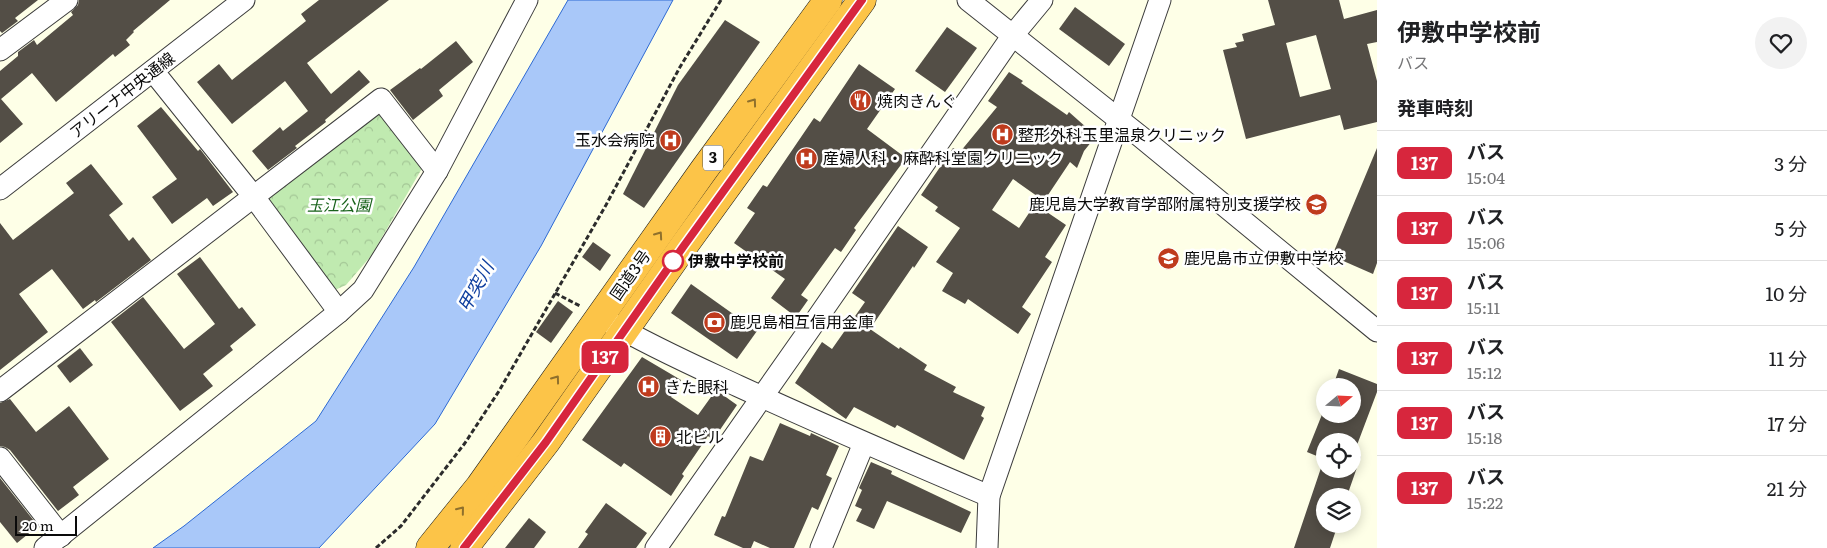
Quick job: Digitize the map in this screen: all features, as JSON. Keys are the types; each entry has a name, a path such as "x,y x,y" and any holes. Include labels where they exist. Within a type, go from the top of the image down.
{"highway":[{"name":"国道3号","path":"464,548 546,442 612,324 703,171 828,0"},
{"name":"国道3号","path":"430,548 612,324 862,0"}],"street":[{"path":"0,50 67,0"},
{"name":"アリーナ中央通線","path":"0,189 244,0"},
{"path":"0,458 53,542 339,312 363,290 437,171 527,0"},
{"path":"968,0 1377,331"},
{"path":"656,548 1013,35 1042,0"},
{"path":"987,548 988,496 1160,0"},
{"path":"153,71 254,197 339,312"},
{"path":"0,391 381,99 437,171"},
{"path":"612,324 653,346 762,397 988,496"},
{"path":"821,548 864,443"}],"path":[{"path":"376,548 406,519 465,443 499,391 606,205 680,68 721,0"}],"green space":[{"name":"玉江公園","path":"373,111 385,112 424,165 371,256 346,285 335,290 269,202 270,191"}],"water":[{"name":"甲突川","path":"568,0 673,0 541,246 435,424 319,548 153,548 184,526 316,421 414,267"}],"building":[{"path":"0,0 38,0 15,18 18,21 2,33 0,31"},
{"path":"79,0 170,0 133,31 126,40 130,45 115,57 113,54 56,102 32,73 1,99 23,124 0,143 0,71 18,56 18,52 34,40 37,45 73,15 71,12 78,5"},
{"path":"319,0 389,0 307,63 331,94 359,70 370,82 325,120 326,122 295,146 297,148 268,170 252,151 280,127 283,131 308,111 285,81 232,124 197,82 219,64 232,80 306,21 301,14"},
{"path":"1268,0 1339,0 1344,19 1377,10 1377,42 1367,44 1377,81 1377,122 1344,130 1340,115 1246,139 1223,50 1237,47 1235,43 1244,41 1242,34 1275,25","holes":["1316,35 1331,89 1300,97 1286,43"]},
{"path":"1075,7 1125,44 1109,66 1059,29"},
{"name":"玉水会病院","path":"725,20 760,42 644,208 623,194 678,85"},
{"path":"947,27 977,48 945,92 915,71"},
{"path":"456,41 473,62 439,90 443,96 413,120 390,90 421,69"},
{"path":"859,64 895,89 867,129 906,158 854,228 856,230 841,252 835,248 801,295 808,300 796,317 771,298 785,279 734,243 755,213 747,208 763,185 767,187 814,118 820,122"},
{"path":"1009,72 1023,81 1021,83 1067,115 1069,112 1096,136 1084,151 1077,168 1070,162 1044,201 1013,179 992,210 1019,228 1035,204 1066,225 1045,257 1052,262 1022,307 1031,314 1018,334 968,299 965,304 942,291 953,273 936,262 960,228 935,211 938,207 921,195 953,148 960,152 997,107 988,101"},
{"path":"161,107 198,151 200,149 233,192 213,206 207,198 172,224 152,197 177,179 137,126"},
{"path":"1377,148 1377,263 1373,274 1332,256"},
{"path":"91,164 123,204 109,215 129,241 133,237 151,260 96,302 95,300 83,309 52,269 19,294 48,332 0,370 0,223 13,240 74,193 66,183"},
{"path":"898,226 928,247 870,329 927,365 924,370 956,387 953,392 985,407 981,416 984,418 964,460 897,425 895,428 854,407 846,419 795,383 822,342 832,349 865,302 852,293"},
{"path":"593,242 611,255 600,271 582,257"},
{"path":"200,257 239,309 242,307 256,325 230,346 233,350 203,374 213,386 180,411 111,322 143,297 184,349 215,324 177,274"},
{"name":"鹿児島相互信用金庫","path":"691,284 757,331 737,359 671,313"},
{"path":"558,301 573,312 551,343 536,332"},
{"path":"80,348 93,365 70,383 57,366"},
{"path":"642,357 681,380 671,397 698,415 716,390 737,405 713,440 708,436 682,474 684,476 671,496 624,463 621,467 582,440"},
{"path":"1339,369 1377,384 1377,392 1361,434 1316,433 1316,456 1307,452 1319,423 1361,423 1361,378 1336,378"},
{"path":"10,399 36,432 69,406 109,459 73,487 79,495 58,511 10,450 0,446 0,403"},
{"path":"780,423 810,436 811,433 839,446 826,475 832,478 818,510 812,507 794,548 770,548 754,541 751,548 743,548 714,535 722,516 725,517 750,456 763,461"},
{"path":"871,462 892,471 891,474 971,512 961,533 887,501 874,529 856,521 862,509 855,506 862,490 859,488"},
{"path":"0,478 38,526 17,543 0,522"},
{"path":"1318,478 1353,478 1350,488 1316,488 1316,533 1335,533 1330,548 1294,548"},
{"path":"606,503 647,533 636,548 578,548 588,534 585,532"},
{"path":"529,518 546,532 534,548 505,548"}],"bus line":[{"name":"137","path":"464,548 546,442 683,247 862,0"}],"place":[{"name":"焼肉きんぐ","path":"861,101"},
{"name":"整形外科玉里温泉クリニック","path":"1002,135"},
{"name":"玉水会病院","path":"671,140"},
{"name":"産婦人科・麻酔科堂園クリニック","path":"807,158"},
{"name":"鹿児島大学教育学部附属特別支援学校","path":"1317,204"},
{"name":"鹿児島市立伊敷中学校","path":"1168,258"},
{"name":"伊敷中学校前","path":"673,261"},
{"name":"鹿児島相互信用金庫","path":"714,322"},
{"name":"きた眼科","path":"649,387"},
{"name":"北ビル","path":"660,437"}]}
